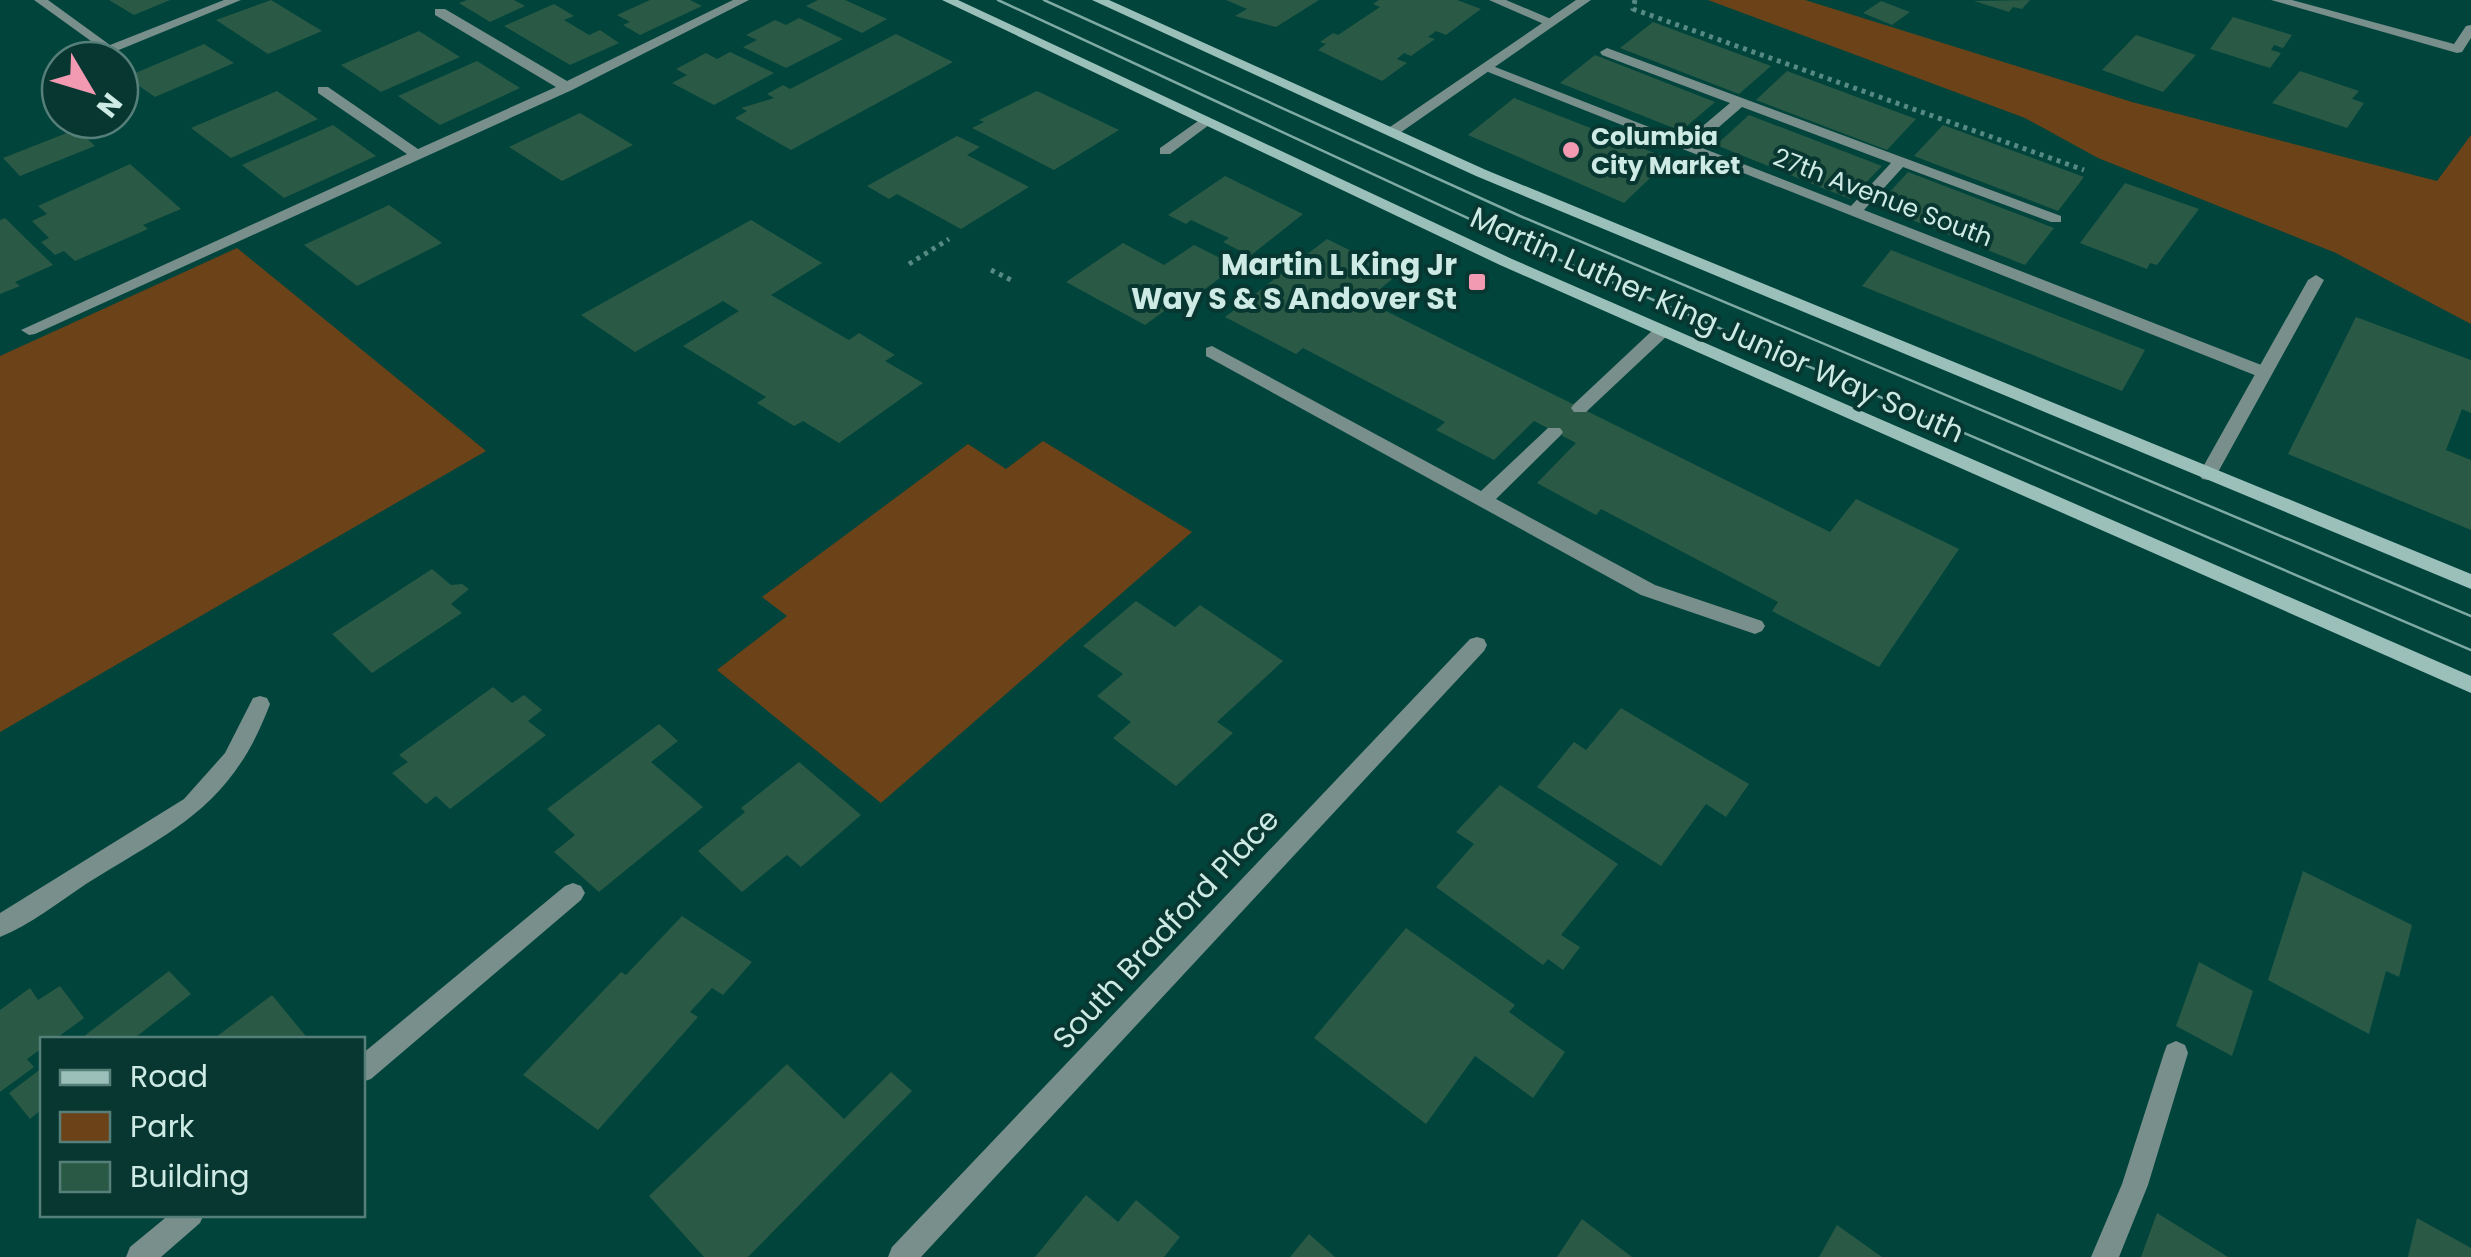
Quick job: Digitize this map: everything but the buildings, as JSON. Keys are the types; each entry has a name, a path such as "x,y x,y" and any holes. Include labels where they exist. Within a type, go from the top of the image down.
{"main road":[{"name":"Martin Luther King Junior Way South","path":"948,0 1661,332 2471,685"},
{"name":"Martin Luther King Junior Way South","path":"1098,0 1392,132 1786,301 2471,582"}],"street":[{"path":"40,0 108,50 235,0"},
{"path":"29,330 567,87 744,0"},
{"path":"1495,0 1551,22"},
{"path":"1392,132 1585,0"},
{"path":"2277,0 2464,51 2471,29"},
{"path":"440,12 567,87"},
{"path":"1607,52 2056,219"},
{"name":"27th Avenue South","path":"1485,68 2263,372"},
{"path":"323,90 418,154"},
{"path":"1687,147 1740,101"},
{"path":"1165,151 1206,122"},
{"path":"1854,212 1901,161"},
{"path":"2208,474 2316,280"},
{"path":"1580,408 1661,332"},
{"path":"1212,352 1648,590 1755,626"},
{"path":"1483,500 1554,432"},
{"name":"South Bradford Place","path":"902,1257 1477,645"},
{"path":"0,926 192,806 218,782 235,758 260,704"},
{"path":"365,1067 572,893"},
{"path":"2105,1257 2135,1185 2176,1053"},
{"path":"140,1257 187,1217"}],"path":[{"path":"1635,0 1633,8 2084,170"},
{"path":"909,264 949,239"},
{"path":"991,270 1010,280"}],"green space":[{"path":"1708,0 1805,0 2132,102 2437,181 2471,135 2471,324 2336,253 2098,158 2025,118"},
{"path":"237,248 486,451 0,732 0,356"},
{"path":"1043,441 1192,532 881,803 717,670 787,616 762,597 968,444 1006,469"}],"tram line":[{"path":"998,0 1532,248 2471,650"},
{"path":"1044,0 1520,216 2471,616"}],"place":[{"name":"Columbia City Market","path":"1571,150"},
{"name":"Martin L King Jr Way S & S Andover St","path":"1477,282"}]}
